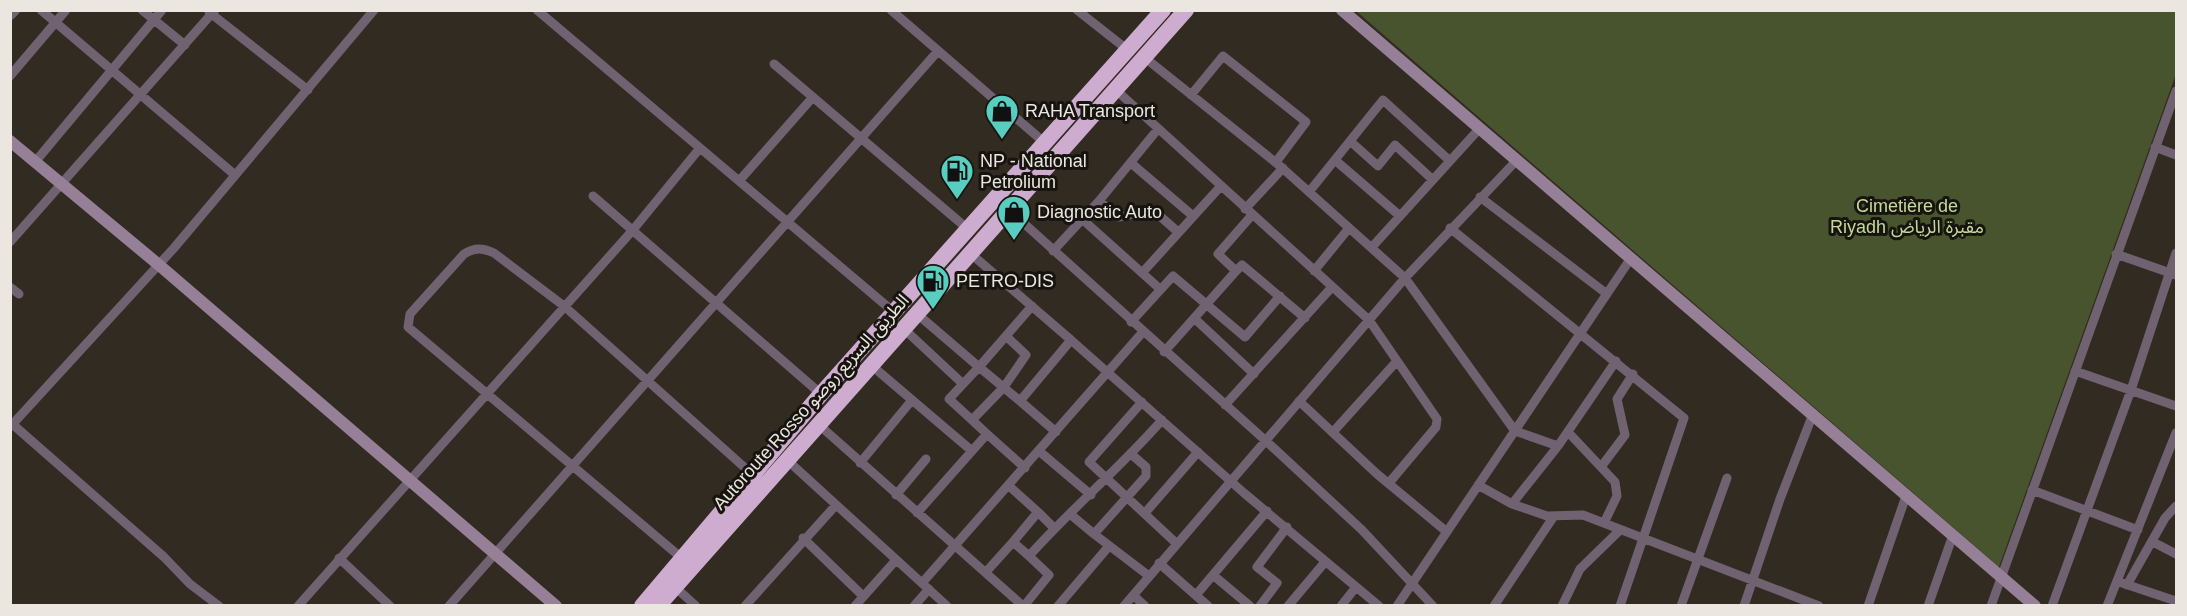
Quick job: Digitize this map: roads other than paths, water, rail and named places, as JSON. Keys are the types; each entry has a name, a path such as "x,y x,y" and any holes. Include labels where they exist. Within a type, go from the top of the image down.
{"highway":[{"name":"Autoroute Rosso الطريق السريع روصو","path":"658,606 871,364 899,321 969,230 1163,10"},
{"name":"Autoroute Rosso الطريق السريع روصو","path":"642,606 684,560 821,394 899,321 916,313 1186,10"}],"street":[{"path":"10,16 16,10"},
{"path":"41,10 235,176"},
{"path":"10,76 66,10"},
{"path":"142,10 185,45"},
{"path":"35,162 162,10"},
{"path":"219,606 190,584 164,557 11,425 159,265 374,10"},
{"path":"537,10 788,222 899,321 963,384"},
{"path":"891,10 1045,143"},
{"path":"1077,10 1129,51"},
{"path":"1342,10 2035,606"},
{"path":"10,242 63,185 211,12 308,90"},
{"path":"449,606 494,552 862,140 938,51"},
{"path":"1191,95 1223,56 1306,122 1218,254 1236,271"},
{"path":"1144,57 1279,165 1405,278 1515,430 1558,446"},
{"path":"774,64 969,230"},
{"path":"1116,90 1369,320 1437,423 1389,483"},
{"path":"1991,606 2176,91"},
{"path":"739,181 813,97"},
{"path":"1310,192 1383,100 1450,161"},
{"path":"1053,250 1100,201 1158,129"},
{"path":"1372,248 1479,129"},
{"path":"10,141 159,265 556,606"},
{"path":"1350,141 1378,166 1395,145 1433,180"},
{"path":"2155,147 2176,155"},
{"path":"298,606 632,231 700,148"},
{"path":"1335,160 1400,216"},
{"path":"1124,606 1405,278 1516,161"},
{"path":"1131,163 1193,216"},
{"path":"1142,273 1220,186"},
{"path":"593,196 821,394"},
{"path":"1480,197 1607,294"},
{"path":"1100,201 1119,217 1153,210 1178,232"},
{"path":"1009,210 1142,333 1266,441 1414,583 1433,606"},
{"path":"1082,219 1161,289"},
{"path":"1314,271 1350,228"},
{"path":"1450,228 1633,374 1684,418 1620,606"},
{"path":"684,560 408,327 410,314 464,254 472,249 484,248 494,253 564,306 753,475"},
{"path":"970,253 1325,562 1379,606"},
{"path":"2116,254 2173,274"},
{"path":"2052,606 2173,274 2176,254"},
{"path":"1397,606 1631,258"},
{"path":"1164,352 1242,265 1305,318"},
{"path":"1131,322 1173,276 1245,337 1280,296"},
{"path":"10,287 19,294"},
{"path":"1226,405 1332,287"},
{"path":"1025,468 949,399 1032,306"},
{"path":"916,313 1056,432"},
{"path":"1194,318 1254,374"},
{"path":"914,606 925,586 956,545 1142,333"},
{"path":"972,420 1004,387 1026,355 1006,336"},
{"path":"1020,401 1071,340"},
{"path":"1333,432 1397,361"},
{"path":"1512,504 1558,446 1616,361"},
{"path":"871,364 972,451"},
{"path":"2075,371 2176,406"},
{"path":"1601,467 1625,435 1617,395 1633,374"},
{"path":"860,463 912,400"},
{"path":"1299,400 1389,483 1447,532"},
{"path":"1142,402 1089,462 1176,543"},
{"path":"1744,606 1780,499 1813,414"},
{"path":"1029,556 1054,528 1108,479 1162,420"},
{"path":"818,424 1024,606 1049,575 1013,542"},
{"path":"1568,432 1601,467 1617,489 1617,496 1604,523"},
{"path":"2122,584 2138,530 2176,433"},
{"path":"917,513 987,434"},
{"path":"1039,451 1091,495"},
{"path":"1145,513 1198,452"},
{"path":"1094,534 1128,498 1148,471 1131,454"},
{"path":"786,459 947,606"},
{"path":"896,495 926,459"},
{"path":"1681,606 1727,478"},
{"path":"1478,484 1512,504 1547,516 1576,513 1753,580 1806,603 1819,606"},
{"path":"1009,486 1054,528"},
{"path":"2032,490 2138,530"},
{"path":"1868,606 1906,496"},
{"path":"759,606 748,602 803,538 836,505"},
{"path":"2107,606 2153,542 2165,518 2176,506"},
{"path":"1196,595 1267,511"},
{"path":"986,572 1038,512"},
{"path":"1070,514 1149,576"},
{"path":"1494,606 1554,516"},
{"path":"1260,606 1277,583 1257,567 1287,527"},
{"path":"1562,606 1580,569 1620,530"},
{"path":"1928,606 1953,535"},
{"path":"803,538 863,596"},
{"path":"2153,542 2176,554"},
{"path":"1058,606 1109,546"},
{"path":"339,558 390,606"},
{"path":"855,606 896,560"},
{"path":"1160,562 1208,606"},
{"path":"1288,606 1325,562"},
{"path":"1213,575 1250,606"},
{"path":"2122,584 2176,601"},
{"path":"675,587 696,606"},
{"path":"1341,606 1356,588"},
{"path":"1132,595 1144,606"}],"place":[{"name":"RAHA Transport","path":"1002,140"},
{"name":"NP - National Petrolium","path":"957,200"},
{"name":"Diagnostic Auto","path":"1014,241"},
{"name":"PETRO-DIS","path":"933,310"}],"park label":[{"name":"Cimetière de Riyadh مقبرة الرياض","path":"1907,216"}]}
